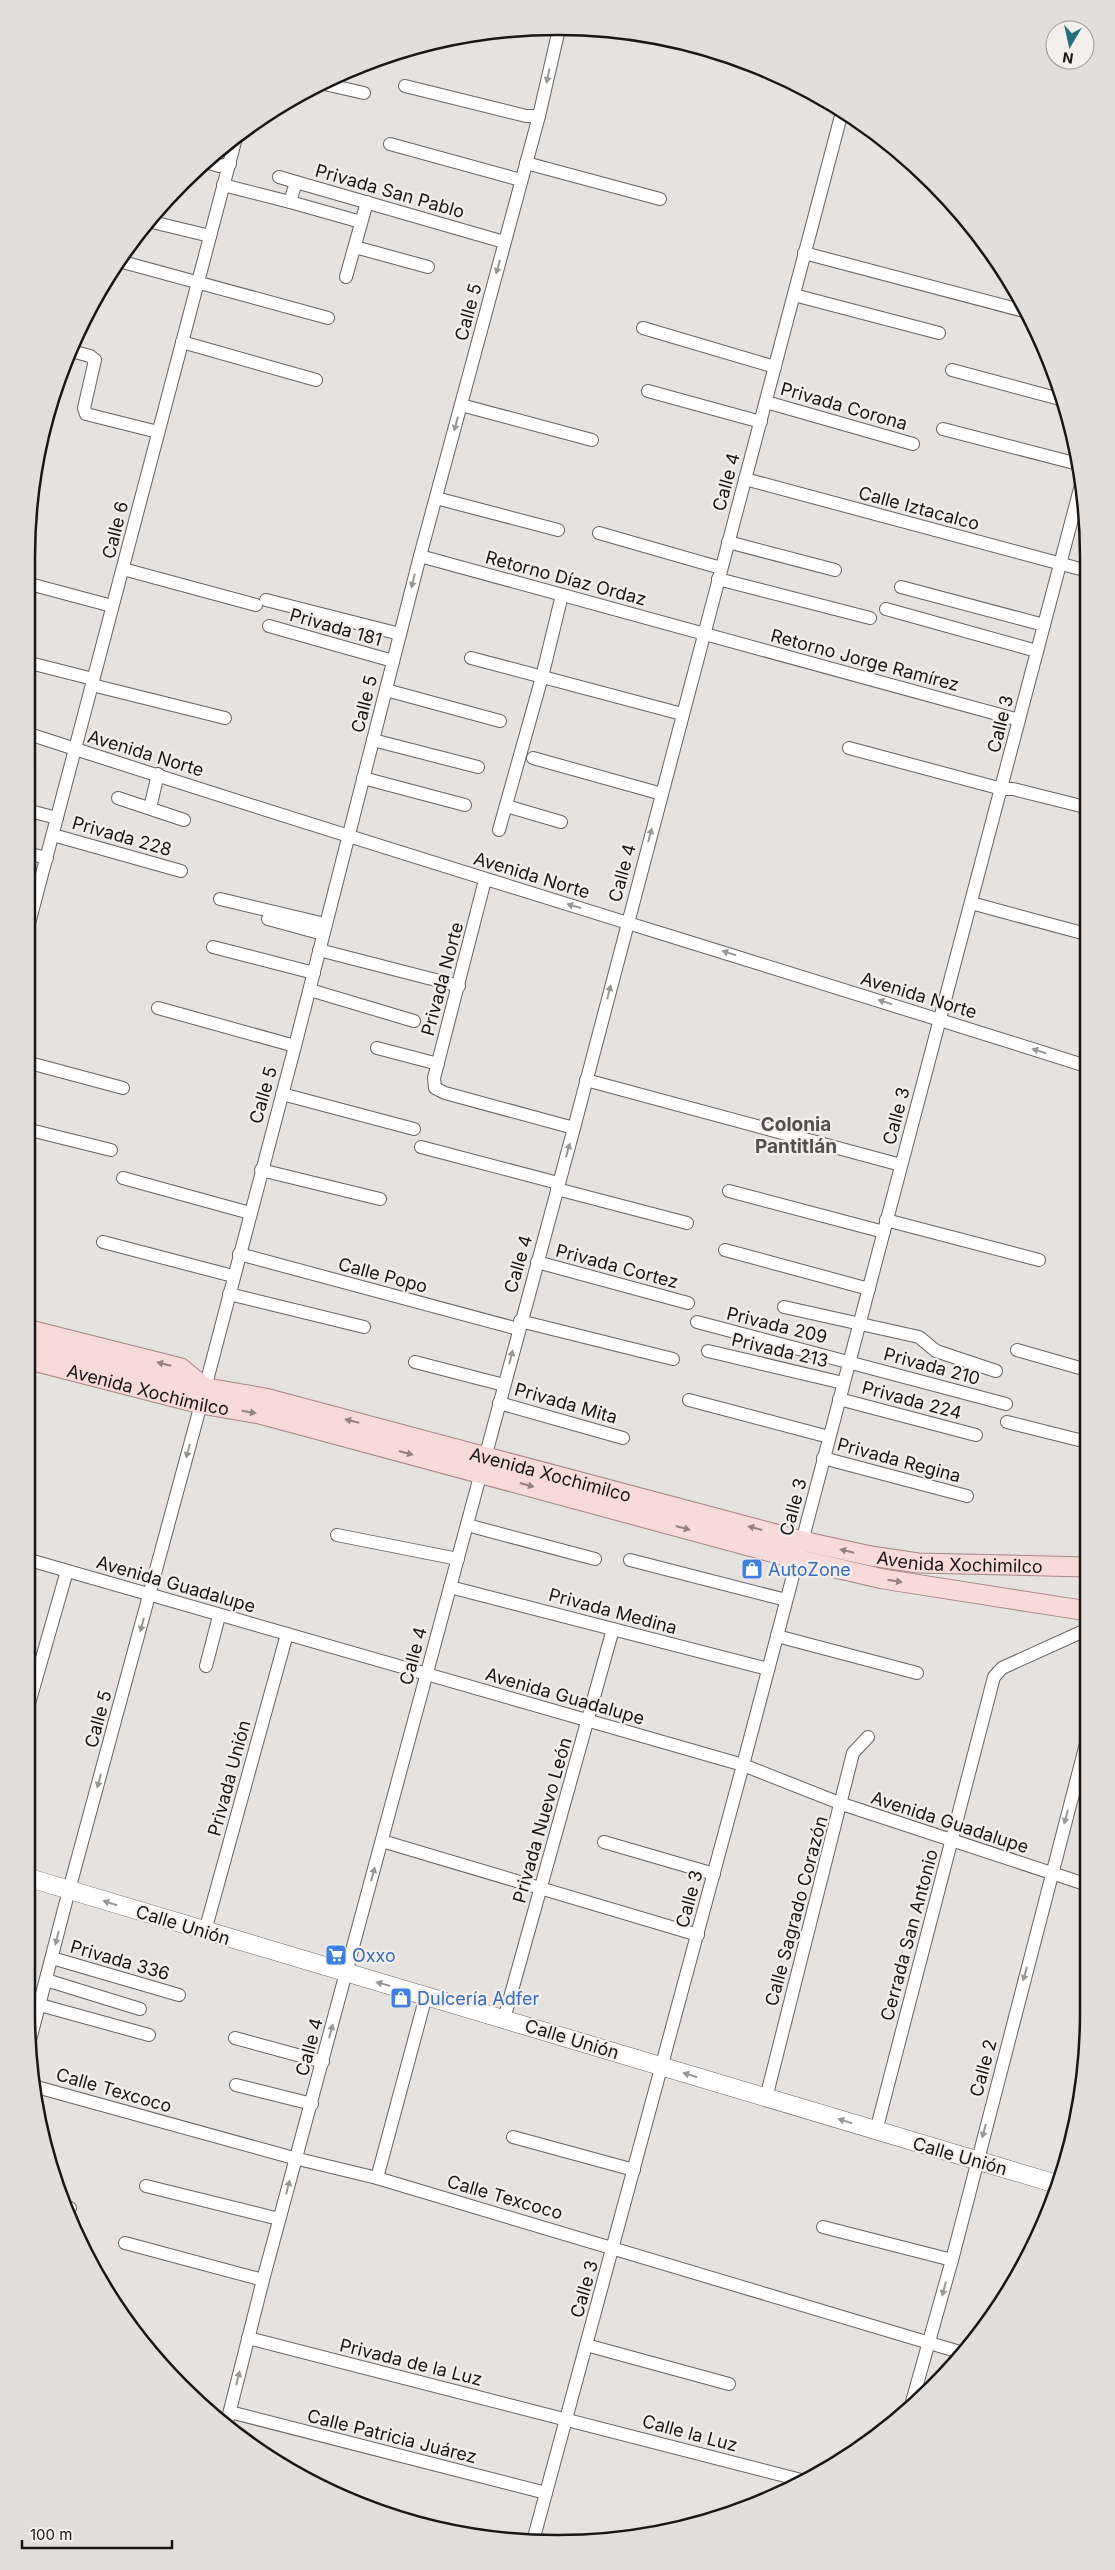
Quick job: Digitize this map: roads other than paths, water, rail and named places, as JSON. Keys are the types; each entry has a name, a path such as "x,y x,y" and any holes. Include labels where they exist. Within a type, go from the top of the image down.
{"main road":[{"name":"Avenida Xochimilco","path":"35,1330 181,1368 203,1396"},
{"path":"35,1345 178,1383 203,1396"},
{"name":"Avenida Xochimilco","path":"35,1361 203,1396 264,1398 797,1559 883,1579 1080,1610"},
{"name":"Avenida Xochimilco","path":"482,1464 871,1556 918,1564 1080,1567"}],"street":[{"name":"Calle 5","path":"35,2007 46,1980 150,1596 310,990 420,556 539,116 558,35"},
{"path":"334,86 364,93"},
{"path":"404,86 526,116 539,116"},
{"name":"Calle 4","path":"228,2418 279,2219 312,2104 519,1325 574,1128 627,921 840,118"},
{"path":"390,144 521,180"},
{"name":"Calle 6","path":"35,902 234,147"},
{"path":"526,163 660,199"},
{"path":"214,164 219,166 230,164"},
{"path":"279,177 296,182"},
{"name":"Privada San Pablo","path":"290,202 296,182 504,242"},
{"path":"223,185 361,222"},
{"path":"346,277 367,202"},
{"path":"156,223 210,236"},
{"path":"355,247 428,268"},
{"path":"804,254 1018,310"},
{"path":"126,263 328,318"},
{"path":"794,295 939,334"},
{"path":"643,328 775,367"},
{"path":"182,342 316,380"},
{"path":"77,353 90,356 95,360 84,408 86,414 158,432"},
{"path":"952,370 1054,397"},
{"path":"648,391 760,422"},
{"name":"Privada Corona","path":"766,402 913,444"},
{"path":"461,404 592,440"},
{"path":"943,429 1071,462"},
{"name":"Calle Iztacalco","path":"745,480 1080,569"},
{"path":"436,498 558,530"},
{"name":"Calle 3","path":"535,2534 586,2345 615,2247 660,2066 714,1874 858,1322 869,1289 1077,500"},
{"path":"599,534 870,618"},
{"path":"728,542 836,570"},
{"name":"Retorno Díaz Ordaz","path":"420,556 703,633"},
{"path":"123,569 261,603 400,634"},
{"path":"35,585 112,606"},
{"path":"901,587 1044,625"},
{"path":"499,830 542,677 562,595"},
{"path":"886,609 1037,651"},
{"name":"Privada 181","path":"269,626 394,661"},
{"name":"Retorno Jorge Ramírez","path":"703,633 1019,720"},
{"path":"471,658 682,714"},
{"path":"35,665 225,718"},
{"path":"386,690 500,721"},
{"name":"Avenida Norte","path":"35,737 158,774 486,880 627,921 1080,1064"},
{"path":"373,740 478,767"},
{"path":"849,748 1002,789 1013,789 1080,806"},
{"path":"532,758 662,794"},
{"name":"Privada 228","path":"150,808 158,774"},
{"path":"363,778 465,805"},
{"name":"Privada 228","path":"118,798 184,820"},
{"path":"506,806 561,822"},
{"path":"35,812 58,818"},
{"name":"Privada 228","path":"53,835 181,871"},
{"path":"35,855 47,858"},
{"name":"Privada Norte","path":"486,880 434,1078 435,1088 445,1093 574,1128"},
{"path":"221,903 324,929"},
{"path":"971,903 1080,932"},
{"path":"213,946 314,972"},
{"path":"319,950 459,986"},
{"path":"310,990 414,1021"},
{"path":"158,1008 295,1046"},
{"path":"377,1048 438,1064"},
{"path":"35,1064 123,1088"},
{"path":"586,1080 901,1165"},
{"path":"282,1094 414,1129"},
{"path":"35,1131 111,1150"},
{"path":"421,1147 687,1223"},
{"path":"261,1170 380,1199"},
{"path":"123,1178 250,1212"},
{"path":"729,1190 1039,1260"},
{"path":"103,1242 233,1276"},
{"path":"725,1250 869,1289"},
{"name":"Calle Popo","path":"239,1254 519,1325 673,1359"},
{"name":"Privada Cortez","path":"537,1262 688,1303"},
{"path":"229,1294 364,1328"},
{"path":"784,1307 847,1323 858,1322 919,1337 936,1351 996,1371"},
{"name":"Privada 209","path":"697,1322 848,1362"},
{"path":"1017,1350 1080,1368"},
{"name":"Privada 213","path":"708,1351 843,1383"},
{"path":"415,1362 504,1385"},
{"name":"Privada 210","path":"848,1362 1006,1404"},
{"name":"Privada 224","path":"839,1398 976,1435"},
{"path":"689,1400 829,1437"},
{"name":"Privada Mita","path":"499,1403 623,1438"},
{"path":"1007,1422 1080,1440"},
{"name":"Privada Regina","path":"823,1458 967,1496"},
{"path":"467,1525 595,1559"},
{"path":"337,1535 458,1559"},
{"path":"630,1560 786,1600"},
{"name":"Avenida Guadalupe","path":"35,1562 218,1616 287,1634 743,1765 842,1804 952,1842 1080,1882"},
{"path":"35,1683 67,1571"},
{"name":"Privada Medina","path":"450,1587 768,1669"},
{"path":"206,1666 218,1616"},
{"name":"Privada Nuevo León","path":"504,2019 612,1630"},
{"name":"Cerrada San Antonio","path":"876,2131 996,1674 1002,1668 1080,1633"},
{"name":"Privada Unión","path":"205,1931 287,1634"},
{"path":"777,1636 917,1673"},
{"name":"Calle Sagrado Corazón","path":"766,2098 854,1752 868,1738"},
{"name":"Calle 2","path":"916,2392 952,2260 1051,1873 1080,1782"},
{"path":"382,1841 698,1934"},
{"path":"604,1842 714,1874"},
{"name":"Calle Unión","path":"35,1880 1051,2182"},
{"name":"Privada 336","path":"52,1958 179,1995"},
{"path":"46,1980 140,2009"},
{"path":"378,2178 426,1996"},
{"path":"35,2007 149,2035"},
{"path":"235,2038 323,2062"},
{"path":"236,2085 312,2104"},
{"name":"Calle Texcoco","path":"40,2088 378,2178 615,2247 955,2351"},
{"path":"513,2137 634,2170"},
{"path":"146,2186 279,2219"},
{"path":"823,2227 952,2260"},
{"path":"125,2243 263,2280"},
{"name":"Privada de la Luz","path":"248,2338 566,2419"},
{"path":"586,2345 729,2384"},
{"name":"Calle Patricia Juárez","path":"230,2412 546,2493"},
{"name":"Calle la Luz","path":"566,2419 794,2478"}],"place":[{"name":"AutoZone","path":"752,1569"},
{"name":"Oxxo","path":"336,1955"},
{"name":"Dulcería Adfer","path":"401,1998"}],"district":[{"name":"Colonia Pantitlán","path":"796,1135"}]}
